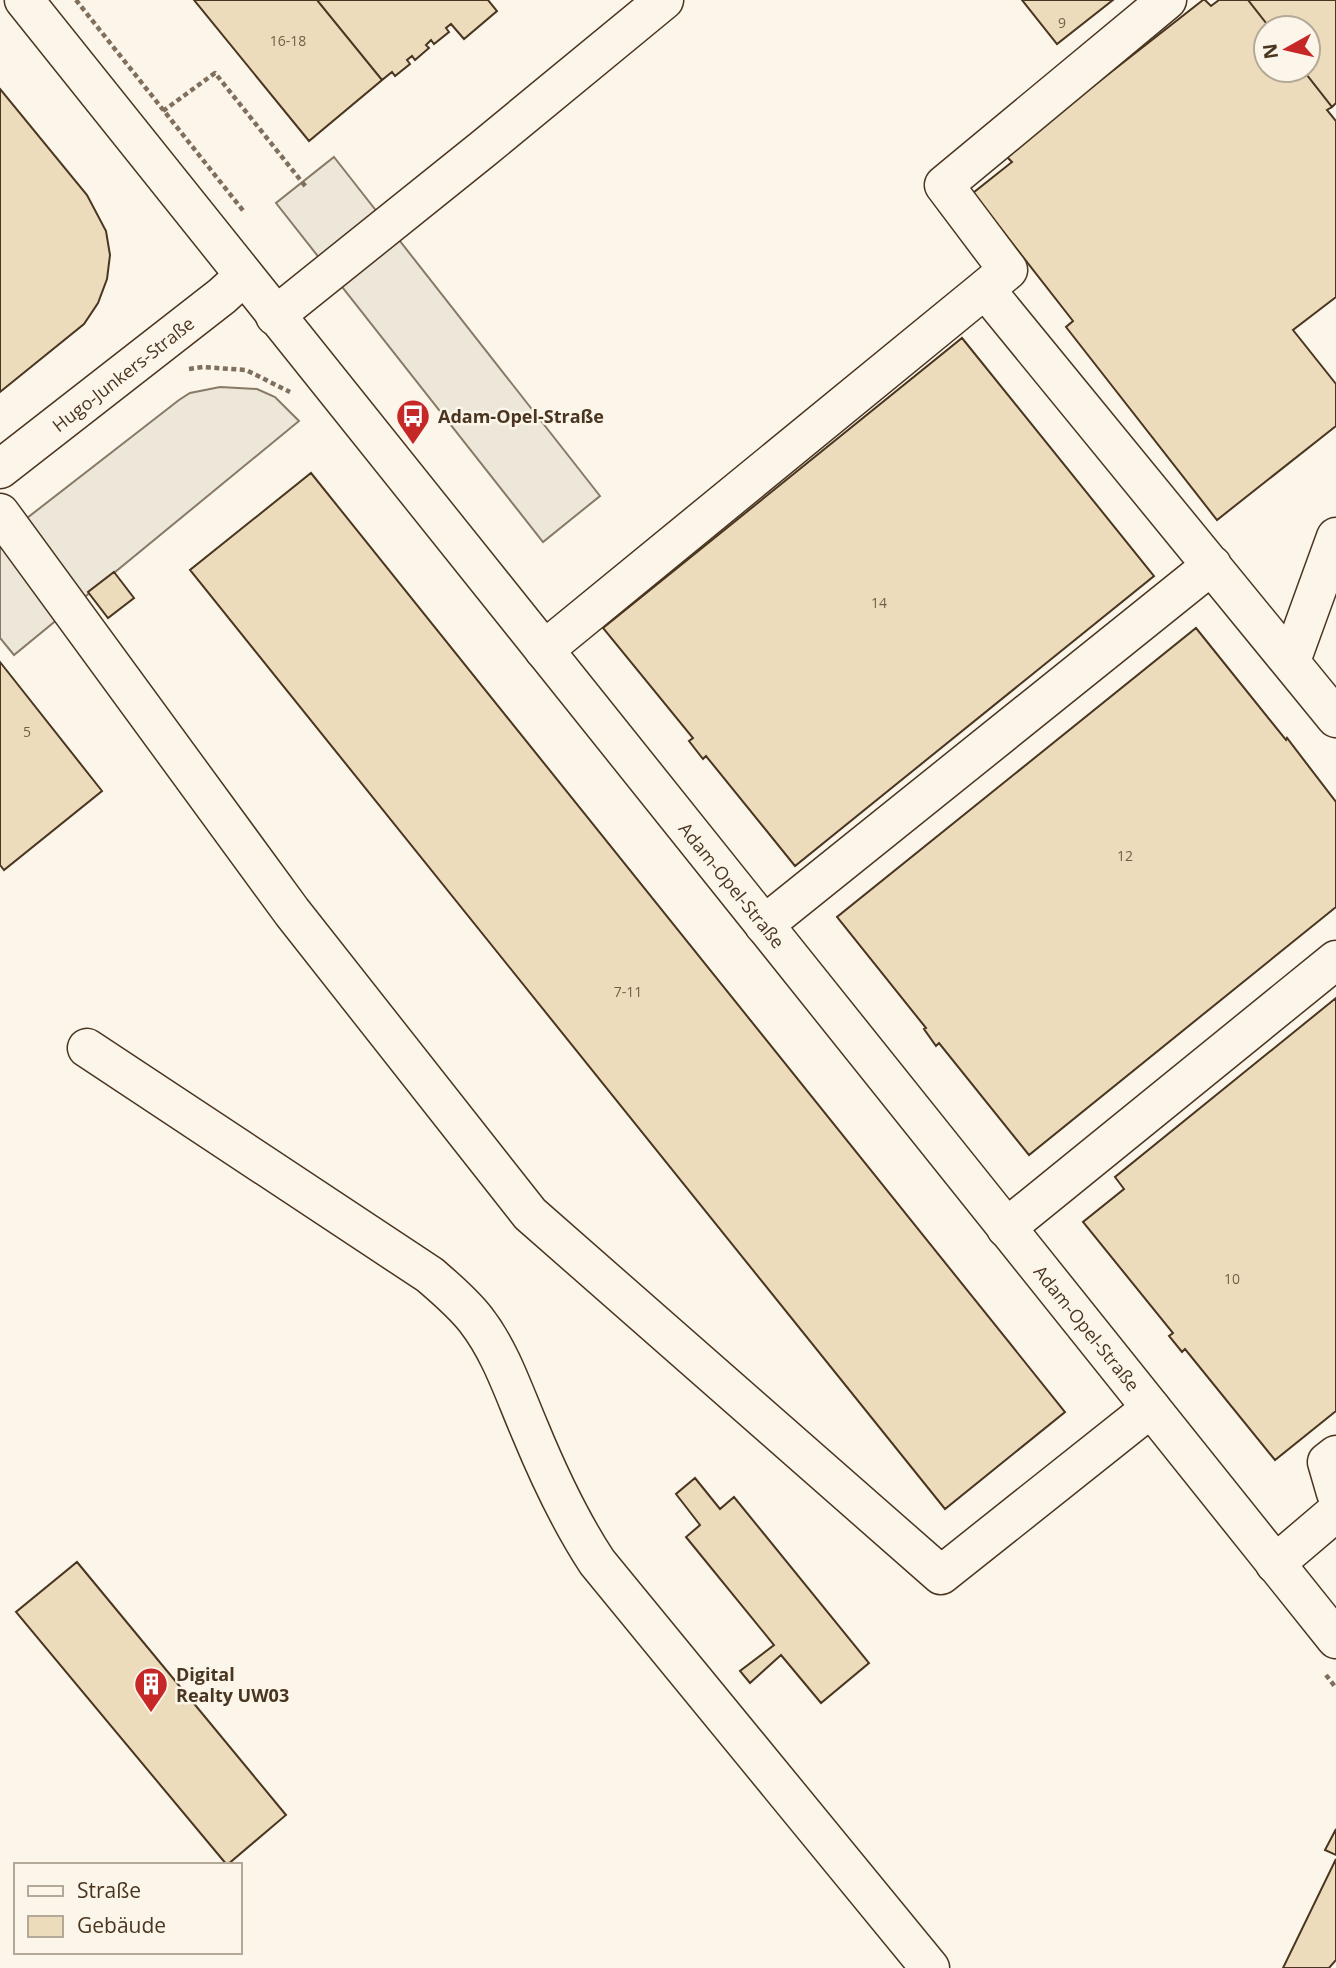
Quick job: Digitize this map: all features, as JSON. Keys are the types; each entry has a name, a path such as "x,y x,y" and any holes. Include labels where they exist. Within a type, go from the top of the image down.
{"main road":[{"name":"Adam-Opel-Straße","path":"24,0 1336,1639"},
{"path":"275,316 664,0"},
{"path":"544,650 1008,270 944,185 1167,0"},
{"name":"Hugo-Junkers-Straße","path":"0,469 244,276"},
{"path":"985,289 1336,718"},
{"path":"0,513 292,912 530,1214 941,1575 1151,1408"},
{"path":"1291,661 1336,537"},
{"path":"764,925 1212,565"},
{"path":"1006,1227 1336,960"},
{"path":"87,1048 430,1275 457,1298 476,1320 494,1349 562,1504 597,1562 930,1968"},
{"path":"1336,1455 1327,1462 1336,1493"},
{"path":"1275,1564 1336,1512"}],"path":[{"path":"135,139 165,110 215,73 306,187"},
{"path":"176,371 203,367 246,370 294,394"}],"shaded area":[{"path":"334,157 600,496 543,542 276,203"},
{"path":"220,387 257,389 275,397 299,421 14,655 0,638 0,539 179,400 190,393"}],"building":[{"path":"194,0 317,0 382,80 309,141"},
{"path":"317,0 488,0 497,11 464,39 451,24 446,28 449,32 434,44 431,40 426,45 429,48 415,60 412,56 407,60 410,64 395,76 392,72 382,80"},
{"path":"1022,0 1113,0 1057,44"},
{"path":"1203,0 1211,6 1219,0 1248,0 1259,14 1252,14 1252,84 1314,84 1332,107 1327,110 1336,121 1336,297 1293,330 1336,384 1336,426 1217,520 1066,327 1073,321 973,193 1012,162 1005,155"},
{"path":"1248,0 1336,0 1336,103 1332,107 1314,84 1322,84 1322,14 1259,14"},
{"path":"0,89 87,195 106,231 110,255 107,279 98,303 84,324 0,392"},
{"path":"962,338 1154,576 795,866 706,756 703,759 689,741 693,738 603,628"},
{"path":"311,473 1065,1412 945,1509 190,570"},
{"path":"114,572 134,598 108,618 88,592"},
{"path":"1196,628 1336,802 1336,907 1029,1155 939,1043 936,1046 924,1029 926,1028 837,917"},
{"path":"0,662 102,791 4,870 0,865"},
{"path":"1336,998 1336,1411 1275,1460 1185,1349 1182,1352 1169,1336 1173,1333 1083,1222 1124,1189 1115,1177"},
{"path":"695,1478 720,1509 734,1497 869,1663 821,1703 781,1655 750,1683 740,1671 774,1645 686,1537 700,1525 676,1494"},
{"name":"Digital Realty UW03","path":"77,1562 286,1815 229,1863 225,1863 16,1612"},
{"path":"1336,1829 1336,1855 1325,1850"},
{"path":"1336,1859 1336,1960 1329,1968 1283,1968"}],"place":[{"name":"Adam-Opel-Straße","path":"413,446"},
{"name":"Digital Realty UW03","path":"151,1714"}]}
